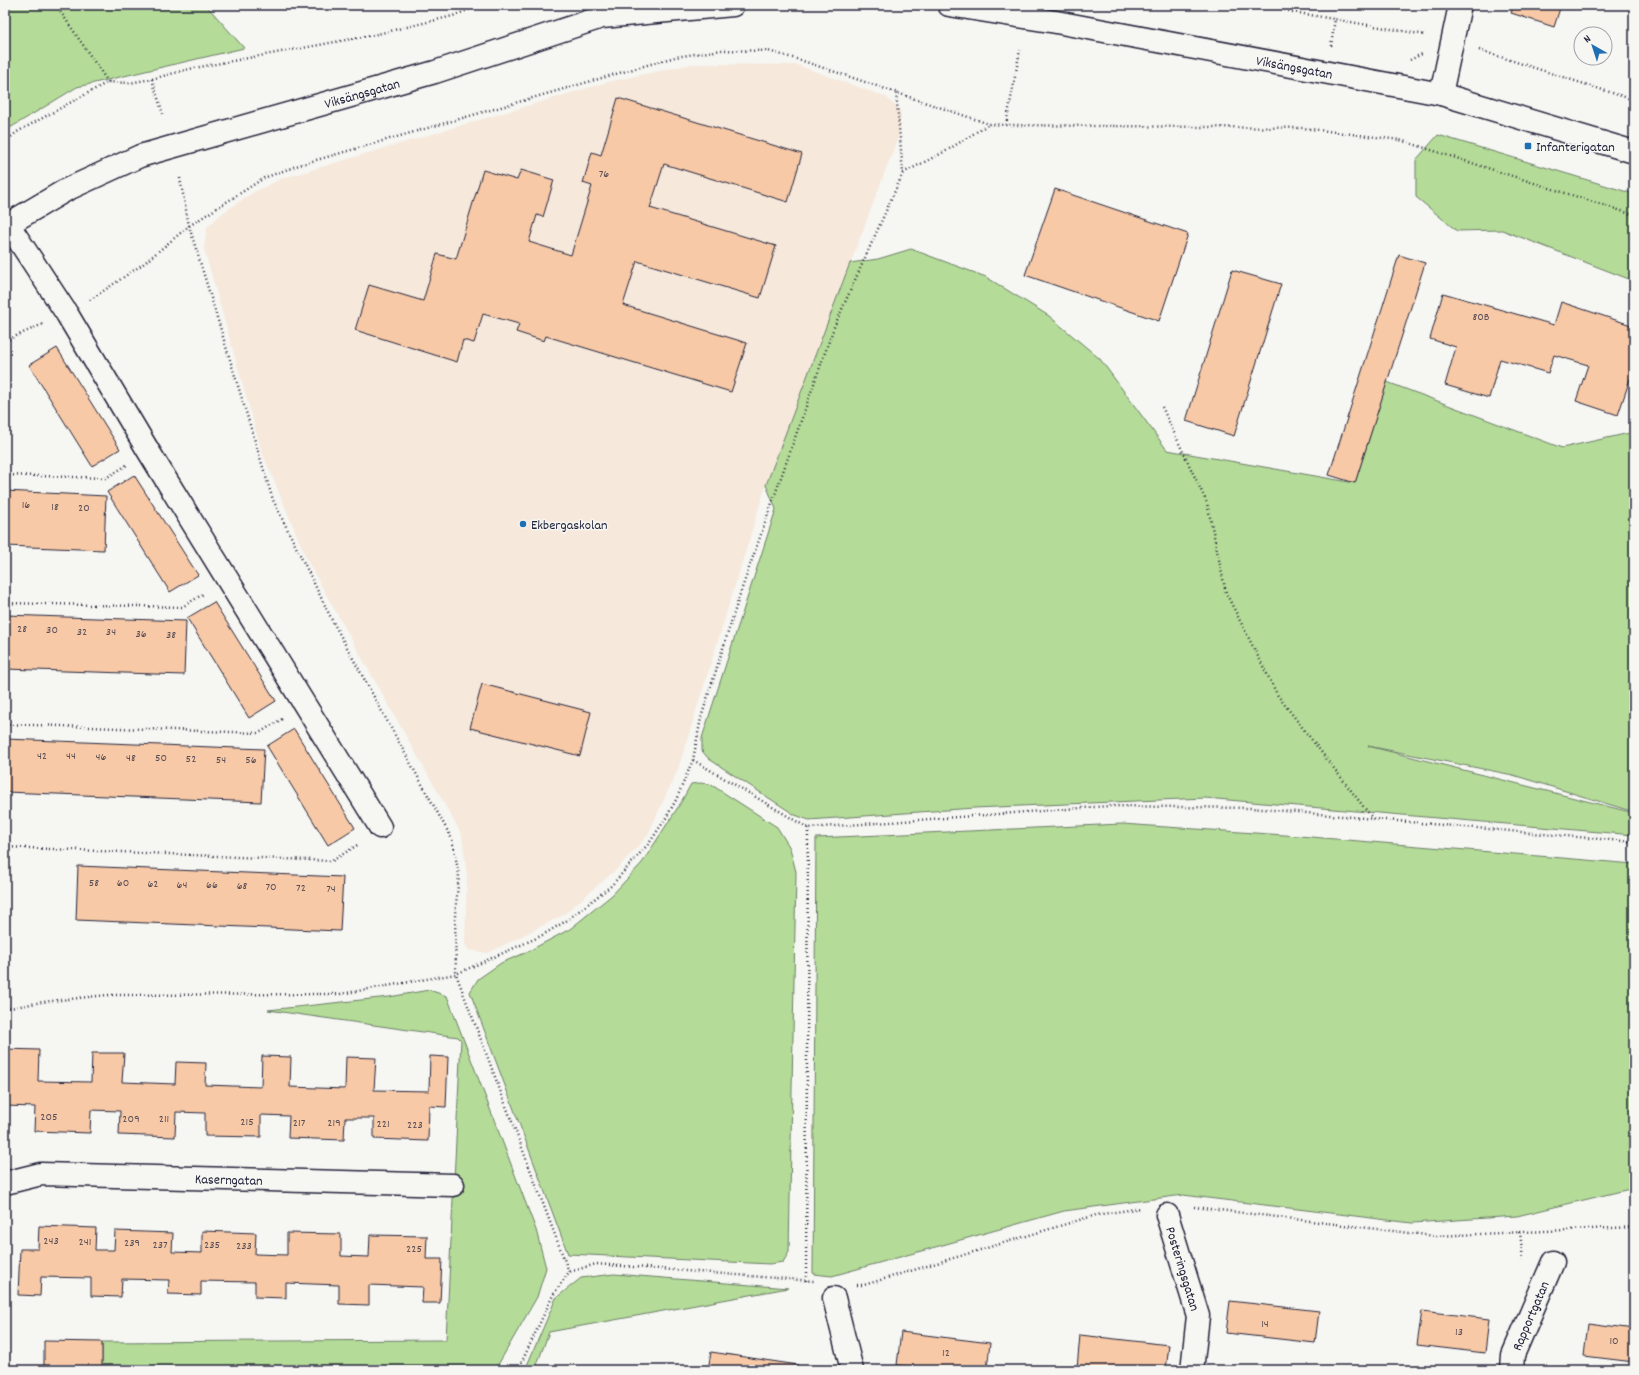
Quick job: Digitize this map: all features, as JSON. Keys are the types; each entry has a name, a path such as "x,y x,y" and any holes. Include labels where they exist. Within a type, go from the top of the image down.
{"street":[{"name":"Viksängsgatan","path":"6,225 66,190 140,156 435,72 599,11 733,5"},
{"name":"Viksängsgatan","path":"949,5 1056,22 1440,94 1634,152"},
{"path":"1440,94 1460,5"},
{"path":"6,225 67,314 149,452 380,827"},
{"name":"Kaserngatan","path":"5,1183 41,1174 453,1185"},
{"name":"Posteringsgatan","path":"1167,1215 1198,1316 1192,1370"},
{"name":"Rapportgatan","path":"1512,1370 1514,1355 1553,1262"},
{"path":"834,1298 852,1370"}],"path":[{"path":"56,5 108,82"},
{"path":"5,142 18,132 108,82 129,83 152,79 189,69 373,35 453,16 480,5"},
{"path":"1331,47 1335,19"},
{"path":"5,341 67,314 93,298 143,264 190,226 264,178 300,165 675,56 693,53 745,49 768,51 800,60 989,124 1303,128 1400,140 1634,215"},
{"path":"1006,125 1020,50"},
{"path":"1406,61 1427,50"},
{"path":"152,79 163,114"},
{"path":"5,1009 42,1002 107,995 340,994 456,974 541,936 578,913 611,886 650,842 666,818 676,800 692,760 701,718 741,591 834,327 902,173 896,92"},
{"path":"902,173 946,151 989,124"},
{"path":"180,178 190,226 273,500 334,624 452,839 459,875 455,914 456,974 569,1272"},
{"path":"1162,407 1207,503 1226,593 1278,696 1374,819"},
{"path":"5,474 106,478 149,452"},
{"path":"5,603 182,607 228,580"},
{"path":"5,724 260,733 305,705"},
{"path":"692,760 808,828 1109,806 1251,808 1634,842"},
{"path":"5,847 332,861 356,847 380,827"},
{"path":"518,1370 553,1296 569,1272 596,1264 806,1281 808,828"},
{"path":"1520,1232 1634,1227"}],"shaded area":[{"name":"Ekbergaskolan","path":"692,64 797,65 886,97 901,112 899,135 766,485 678,769 647,836 617,869 563,915 488,953 469,950 465,944 467,875 462,835 309,564 262,452 204,249 207,227 224,212 254,192 281,179 608,82"}],"green space":[{"path":"5,5 206,5 244,48 77,87 5,131"},
{"path":"1438,135 1634,194 1634,281 1502,230 1457,231 1416,197 1416,160"},
{"path":"911,249 986,277 1049,316 1100,359 1167,450 1355,483 1387,382 1562,448 1634,432 1634,812 1513,775 1368,746 1634,813 1634,835 1205,798 974,808 809,820 795,815 709,759 702,751 702,738 776,509 766,485 850,263 878,259"},
{"path":"691,784 710,784 777,827 790,848 796,872 789,1252 783,1262 770,1264 568,1254 470,992 478,979 501,963 525,953 570,929 612,895 642,863"},
{"path":"1122,824 1299,836 1634,864 1634,1188 1517,1216 1412,1223 1183,1195 1064,1211 832,1276 813,1274 816,838"},
{"path":"429,990 447,996 536,1230 546,1268 537,1297 495,1370 102,1370 102,1342 446,1340 461,1040 458,1037 268,1010 389,997"},
{"path":"614,1274 788,1288 549,1332 535,1370 525,1370 556,1298 581,1278"}],"building":[{"path":"1514,5 1561,5 1554,27 1511,13"},
{"path":"618,98 802,154 788,202 664,164 650,208 776,246 760,298 637,261 623,305 747,343 731,392 546,336 544,341 516,332 519,324 483,314 474,343 463,340 457,362 355,330 369,285 423,301 437,254 456,259 483,170 517,180 521,170 554,180 543,217 537,215 529,242 571,255 592,186 583,183 592,152 601,155"},
{"path":"1055,189 1188,234 1159,321 1025,275"},
{"path":"1399,255 1425,263 1355,483 1329,475"},
{"path":"1232,270 1281,284 1234,436 1186,421"},
{"path":"1443,293 1554,325 1561,302 1634,326 1634,380 1630,379 1618,415 1576,401 1588,365 1554,355 1548,373 1500,359 1489,398 1445,385 1456,347 1430,339"},
{"path":"57,348 120,449 92,466 29,365"},
{"path":"134,475 198,575 170,592 107,492"},
{"path":"5,491 106,496 104,550 5,546"},
{"path":"214,602 276,701 249,718 187,618"},
{"path":"5,615 186,621 184,675 5,669"},
{"path":"482,684 591,712 580,756 470,728"},
{"path":"294,729 355,828 328,845 267,746"},
{"path":"5,739 264,749 261,802 5,792"},
{"path":"78,866 343,877 340,931 76,920"},
{"path":"5,1049 39,1050 38,1081 91,1082 92,1053 124,1053 122,1082 175,1084 176,1062 206,1063 205,1085 261,1087 262,1056 291,1057 290,1087 345,1089 346,1057 376,1058 374,1090 429,1091 430,1056 448,1057 446,1107 429,1106 428,1141 374,1139 374,1118 345,1118 344,1140 288,1138 289,1116 261,1115 261,1137 205,1136 205,1113 176,1112 175,1137 119,1135 120,1111 91,1110 90,1133 34,1131 35,1107 5,1106"},
{"path":"39,1226 96,1228 95,1250 114,1250 115,1231 173,1233 172,1252 202,1253 202,1231 256,1233 255,1254 287,1255 287,1233 341,1234 341,1256 369,1257 370,1235 427,1236 426,1259 442,1259 440,1303 422,1303 423,1287 369,1285 369,1305 339,1304 339,1285 286,1283 286,1298 255,1297 255,1282 201,1281 201,1295 168,1294 169,1280 122,1279 121,1297 91,1296 91,1278 41,1277 40,1296 18,1295 20,1249 38,1249"},
{"path":"1230,1301 1319,1311 1315,1343 1226,1333"},
{"path":"1422,1311 1489,1319 1485,1353 1417,1345"},
{"path":"1588,1323 1634,1329 1634,1362 1584,1356"},
{"path":"901,1332 990,1343 987,1370 942,1370 897,1365"},
{"path":"1080,1335 1169,1345 1166,1370 1098,1370 1077,1368"},
{"path":"44,1341 102,1342 102,1370 44,1370"},
{"path":"711,1352 798,1365 797,1370 708,1370"}],"place":[{"name":"Infanterigatan","path":"1528,146"},
{"name":"Ekbergaskolan","path":"523,524"}]}
